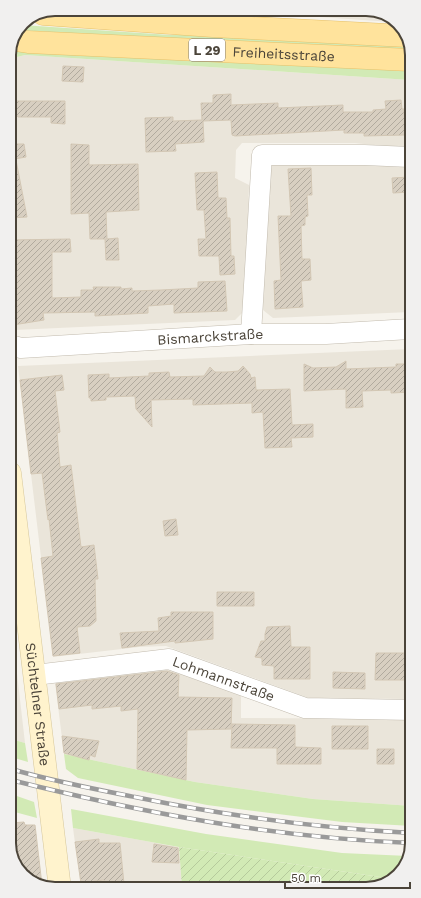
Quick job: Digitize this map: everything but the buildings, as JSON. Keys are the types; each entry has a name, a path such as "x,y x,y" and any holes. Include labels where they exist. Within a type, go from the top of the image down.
{"main road":[{"name":"Freiheitsstraße","path":"71,16 213,26 400,36"},
{"name":"Freiheitsstraße","path":"19,40 405,60"},
{"name":"Süchtelner Straße","path":"16,520 59,882"}],"street":[{"path":"251,334 262,155 364,155 405,157"},
{"name":"Bismarckstraße","path":"16,347 21,348 251,334 326,334 405,330"},
{"name":"Lohmannstraße","path":"35,674 169,659 305,708 405,710"}],"shaded area":[{"path":"304,16 369,16 379,18 386,22"},
{"path":"25,55 405,80 405,148 355,143 242,143 236,150 235,178 249,185 245,310 235,320 16,330 16,57"},
{"path":"283,159 405,166 405,312 273,318 263,310 267,175 271,164"},
{"path":"405,349 405,699 309,698 166,646 139,647 53,657 18,366"},
{"path":"16,665 25,743 16,740"},
{"path":"169,668 241,695 241,718 405,719 405,806 313,799 195,782 64,754 55,682 108,677 108,675"},
{"path":"73,828 179,847 182,882 80,882"}],"green space":[{"path":"30,26 170,35 249,35 404,46 405,55 25,30"},
{"path":"41,48 405,71 405,80 25,55 16,57 16,50"},
{"path":"16,740 25,743 28,762 16,758"},
{"path":"64,754 195,782 313,799 405,806 405,826 342,822 207,805 78,778 66,769"},
{"path":"16,796 34,802 37,818 16,812"},
{"path":"71,809 206,834 342,853 403,856 394,871 384,878 179,847 73,828"},
{"path":"179,847 384,878 371,882 182,882"}],"railway":[{"path":"16,770 73,784 204,810 342,828 405,833"},
{"path":"16,781 160,813 260,830 311,836 405,843"}]}
